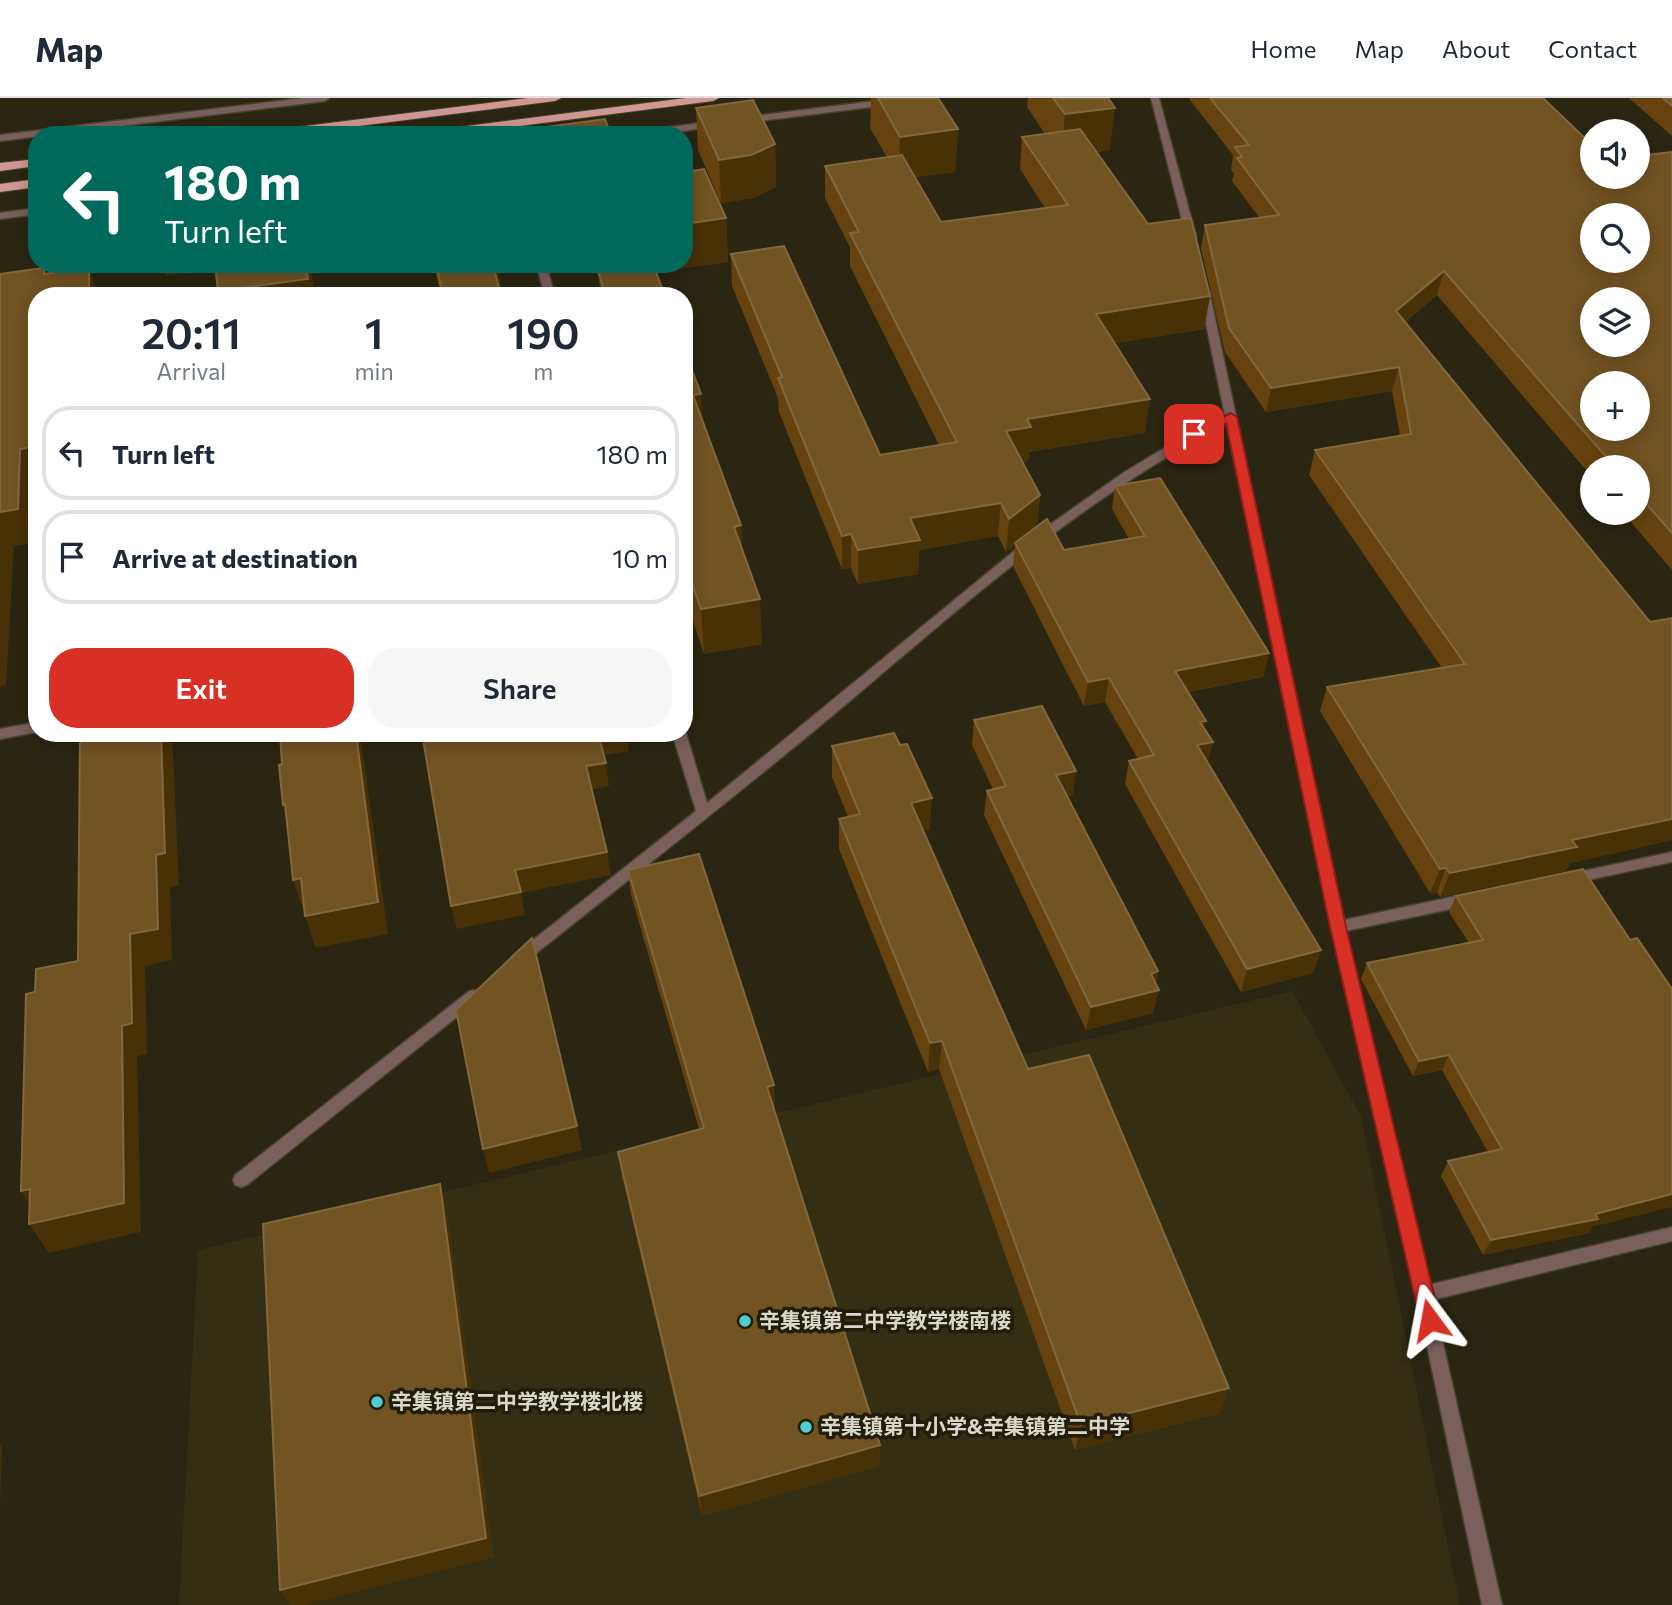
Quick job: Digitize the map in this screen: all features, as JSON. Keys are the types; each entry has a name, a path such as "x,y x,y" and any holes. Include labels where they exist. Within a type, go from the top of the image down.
{"main road":[{"path":"330,126 555,98"},
{"path":"528,126 713,98"},
{"path":"0,167 28,163"},
{"path":"0,188 28,184"}],"street":[{"path":"94,126 326,98"},
{"path":"693,127 919,98"},
{"path":"1155,98 1193,247"},
{"path":"0,138 28,134"},
{"path":"0,216 28,212"},
{"path":"1200,274 1338,927 1424,1294 1492,1605"},
{"path":"509,967 703,813 1021,550 1112,484 1194,434 1231,417"},
{"path":"0,734 28,729"},
{"path":"682,742 703,813"},
{"path":"1552,882 1672,857"},
{"path":"1338,927 1485,896"},
{"path":"241,1180 488,984"},
{"path":"1424,1294 1672,1234"}],"shaded area":[{"name":"辛集镇第十小学&辛集镇第二中学","path":"1292,991 1361,1116 1460,1605 179,1605 198,1250"}],"building":[{"path":"878,98 938,98 958,129 900,137"},
{"path":"1053,98 1108,98 1115,108 1065,114"},
{"path":"1210,98 1543,98 1580,133 1580,189 1650,189 1650,155 1672,152 1672,533 1650,508 1650,455 1605,455 1592,441 1650,441 1650,371 1580,371 1580,427 1444,271 1396,311 1650,622 1672,618 1672,819 1572,840 1577,847 1450,873 1446,868 1440,869 1327,687 1465,664 1315,450 1411,434 1399,367 1271,388 1229,328 1205,225 1279,215 1237,158 1242,157 1235,147 1249,145"},
{"path":"1663,98 1672,98 1672,106"},
{"path":"753,100 775,144 751,155 719,160 696,108"},
{"path":"605,119 608,126 553,126"},
{"path":"1080,129 1148,224 1191,218 1210,296 1096,314 1150,399 1027,419 1031,427 1006,431 1040,495 1009,519 1001,503 910,518 920,540 858,550 851,534 842,536 778,378 782,377 731,254 784,246 880,455 957,442 850,233 859,232 825,166 902,155 941,222 1068,205 1022,137"},
{"path":"704,169 726,218 693,223 693,171"},
{"path":"28,270 28,273 44,274 89,273 89,287 28,287 28,448 20,449 18,509 0,512 0,274"},
{"path":"216,273 307,273 308,279 248,287 218,287"},
{"path":"438,273 495,273 499,287 441,287"},
{"path":"599,273 656,273 662,287 603,287"},
{"path":"693,373 701,394 693,395"},
{"path":"693,395 741,525 734,527 760,599 701,609 693,586"},
{"path":"1160,478 1269,653 1175,671 1206,721 1200,722 1213,742 1197,745 1321,950 1247,969 1129,761 1154,755 1109,678 1088,682 1015,543 1047,519 1064,550 1145,536 1115,486"},
{"path":"1042,706 1076,771 1056,775 1158,971 1151,974 1159,990 1091,1007 987,791 1006,786 974,720"},
{"path":"894,733 900,745 907,744 932,798 911,803 1028,1069 1089,1055 1229,1388 1081,1425 942,1041 930,1043 839,819 860,814 832,746"},
{"path":"80,742 161,742 165,853 156,855 158,929 130,934 132,1023 122,1026 124,1203 29,1224 30,1189 21,1191 26,994 35,992 36,969 78,961"},
{"path":"281,742 357,742 378,902 305,916 301,878 293,880 279,765 282,764"},
{"path":"424,742 600,742 606,763 586,766 607,852 515,870 521,892 451,906"},
{"name":"辛集镇第二中学教学楼南楼","path":"699,854 774,1085 767,1087 880,1445 699,1496 618,1152 704,1128 628,870"},
{"path":"1583,869 1630,940 1637,938 1672,989 1672,1194 1595,1214 1598,1219 1491,1240 1448,1161 1502,1149 1449,1055 1419,1061 1367,963 1483,940 1456,896"},
{"path":"532,938 577,1126 483,1149 456,1010"},
{"name":"辛集镇第二中学教学楼北楼","path":"440,1184 486,1538 280,1590 263,1224"}],"place":[{"name":"辛集镇第二中学教学楼南楼","path":"745,1321"},
{"name":"辛集镇第二中学教学楼北楼","path":"377,1402"},
{"name":"辛集镇第十小学&辛集镇第二中学","path":"806,1427"}],"route":[{"path":"1194,434 1231,417 1338,927 1430,1320"}]}
